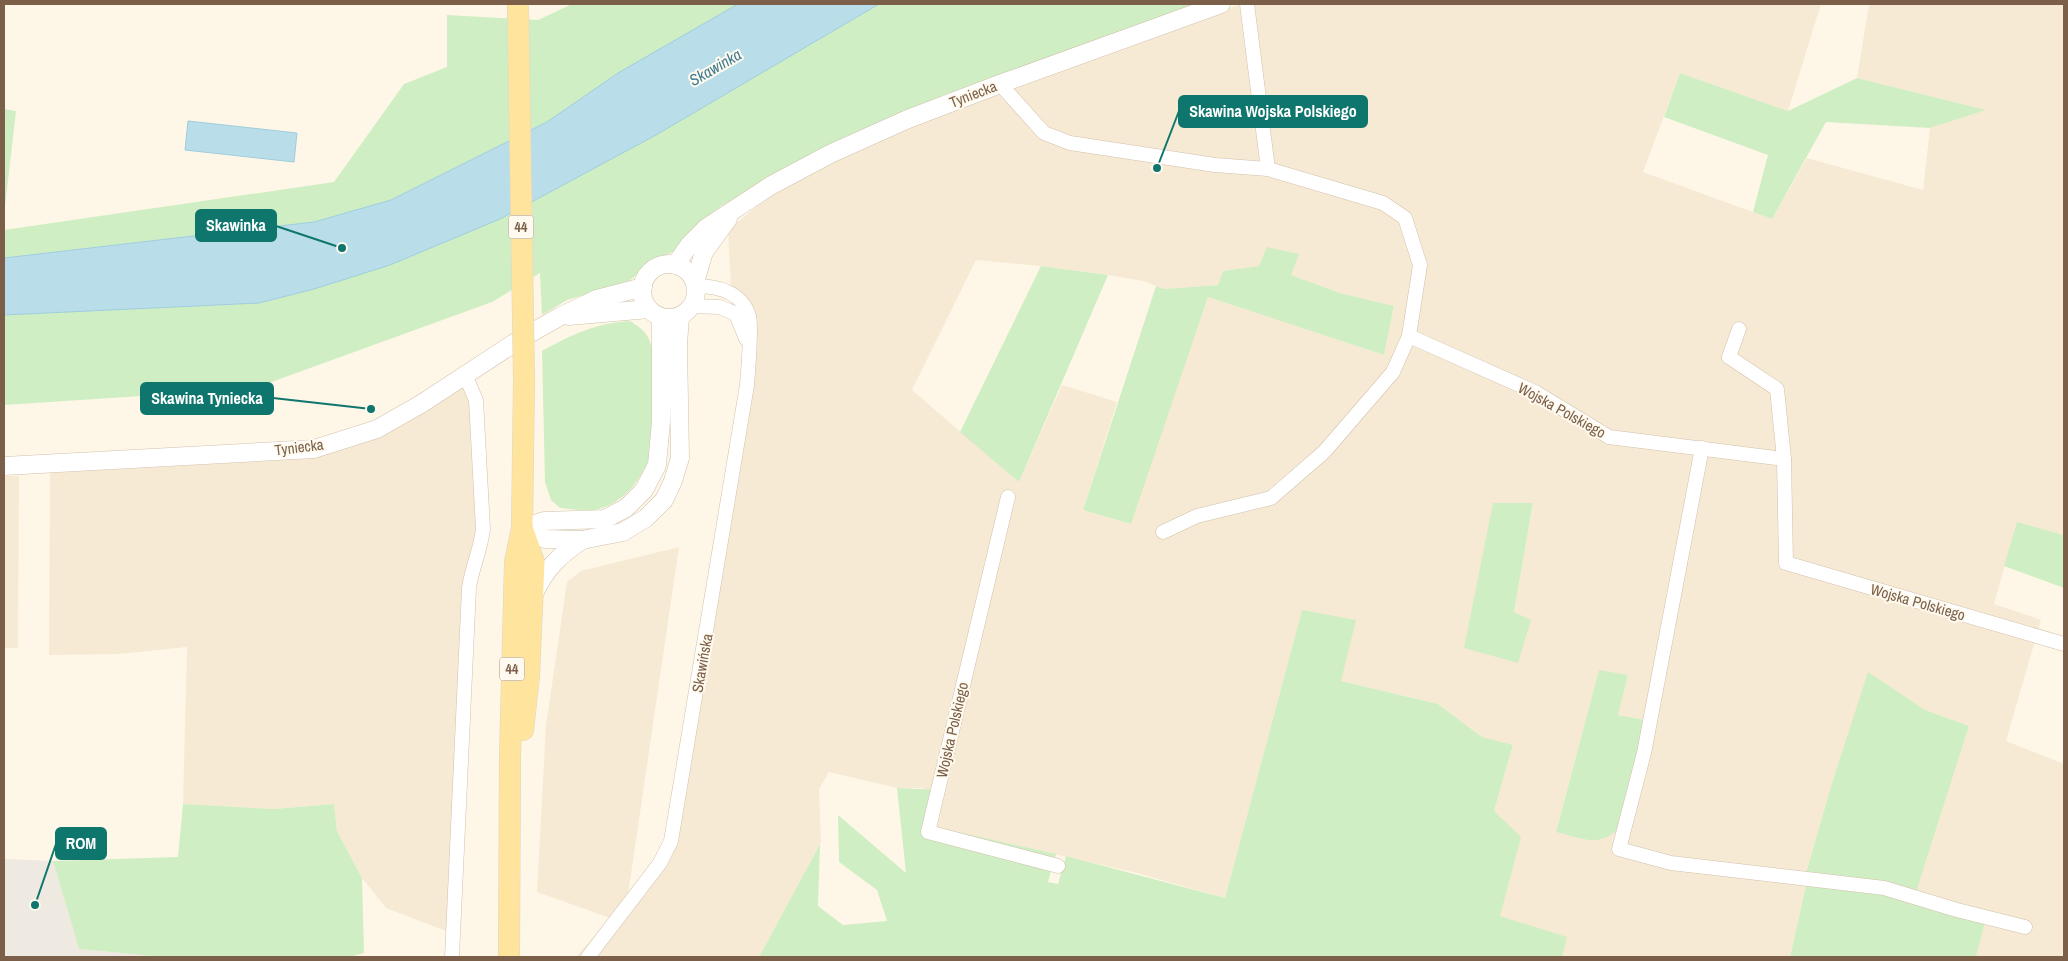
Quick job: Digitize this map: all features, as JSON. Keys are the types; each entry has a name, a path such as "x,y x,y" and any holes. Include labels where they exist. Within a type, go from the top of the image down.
{"main road":[{"name":"44","path":"509,957 510,756 515,562 522,528 524,380 518,4"},
{"name":"44","path":"511,812 524,722 533,596 534,562 522,528"}],"street":[{"name":"Tyniecka","path":"675,265 690,244 706,228 770,186 830,154 908,119 1221,4"},
{"path":"1247,4 1268,169"},
{"path":"1000,84 1044,133 1070,143 1215,165 1268,169 1383,204 1405,218 1420,265 1409,336 1392,372 1324,452 1271,498 1197,516 1163,532"},
{"name":"Tyniecka","path":"695,284 704,252 735,209"},
{"path":"666,264 684,268 695,284 696,298 686,311 678,346 680,458 673,481 664,500 646,518 623,532 582,540 545,539 522,528 544,520 605,519 626,508 644,490 657,465 661,421 655,313 642,295 643,287 651,272 666,264"},
{"name":"Skawińska","path":"588,957 660,863 671,841 747,385 749,316 737,298 723,289 695,284"},
{"name":"Tyniecka","path":"4,466 314,448 377,429 421,404 522,338 561,316 597,299 643,287"},
{"name":"Skawińska","path":"686,311 720,307 736,314 748,344"},
{"path":"655,313 686,311"},
{"name":"Tyniecka","path":"561,316 655,313"},
{"name":"Wojska Polskiego","path":"1739,329 1729,356 1777,389 1784,459 1786,563 2064,644"},
{"name":"Wojska Polskiego","path":"1409,336 1535,392 1609,437 1784,459"},
{"path":"452,957 469,588 484,529 476,400 465,375"},
{"path":"1702,448 1644,753 1619,849 1671,863 1884,888 1957,910 2025,927"},
{"name":"Wojska Polskiego","path":"1008,497 928,832 1058,866"},
{"path":"533,596 542,576 550,566 560,555 582,540"}],"shaded area":[{"path":"1241,4 1821,4 1788,111 1680,73 1643,172 1772,219 1807,158 1923,190 1930,128 1985,110 1857,78 1869,4 2064,4 2064,535 2017,523 1994,604 2041,620 2006,741 2064,764 2064,957 1976,957 1984,922 1912,903 1969,726 1925,710 1869,673 1832,783 1806,873 1806,886 1790,957 1490,957 1494,811 1513,746 1482,737 1438,704 1341,681 1302,610 1225,898 1137,873 936,827 923,788 897,788 829,772 819,789 821,842 759,957 576,957 610,918 537,892 546,725 567,582 581,571 679,547 628,895 662,853 743,380 742,347 733,326 728,230 774,192 833,160 914,125 1035,78","holes":["1267,248 1291,275 1340,293 1394,306 1384,355 1208,297 1130,524 1083,510 1117,402 1062,385 1019,482 912,390 976,260 1108,275 1143,281 1164,289 1218,285 1223,271 1259,266","1494,503 1533,504 1514,612","1599,671 1628,675 1618,715 1645,720 1556,831"]},
{"path":"472,380 480,535 451,933 386,908 362,878 337,831 334,804 274,809 183,804 187,647 119,654 49,655 50,473 285,460 316,455"},
{"path":"4,476 19,476 18,648 4,648"},
{"path":"4,859 53,861 79,949 164,957 4,957"}],"green space":[{"path":"572,4 738,4 618,73 547,122 391,200 314,222 4,258 4,230 334,182 404,84 447,67 447,15 538,20"},
{"path":"879,4 1201,4 941,96 826,148 721,206 698,224 676,250 649,264 628,282 567,300 542,315 540,273 492,302 266,384 218,391 4,405 4,315 259,303 314,289 390,265 500,219 656,135"},
{"path":"1680,73 1788,111 1857,78 1986,110 1930,128 1826,122 1772,219 1753,212 1768,155 1664,117"},
{"path":"4,109 16,111 4,215"},
{"path":"1267,247 1299,254 1291,275 1340,293 1394,306 1384,355 1208,297 1131,524 1083,510 1156,286 1164,289 1218,285 1223,271 1259,266"},
{"path":"1041,266 1108,275 1019,482 960,432"},
{"path":"630,321 645,332 652,349 657,350 649,459 635,484 613,503 595,510 560,508 551,500 545,482 542,351 595,327"},
{"path":"1493,503 1533,503 1514,612 1531,620 1518,663 1464,648"},
{"path":"2017,522 2064,535 2064,588 2004,566"},
{"path":"1302,610 1356,620 1341,681 1438,704 1482,737 1513,745 1494,811 1521,837 1500,916 1567,937 1562,957 759,957 820,844 818,906 843,925 887,921 877,890 839,862 838,815 906,873 897,788 943,790 936,827 1056,854 1048,882 1058,884 1066,856 1225,898"},
{"path":"1599,670 1628,675 1618,715 1645,720 1639,754 1616,831 1602,839 1588,840 1556,832"},
{"path":"1868,672 1925,710 1969,726 1916,892 1806,873 1832,783"},
{"path":"183,804 274,809 334,804 337,831 362,878 364,953 349,957 164,957 79,949 53,861 178,857"},
{"path":"1806,886 1880,893 1985,922 1976,957 1790,957"}],"water":[{"path":"738,4 879,4 656,135 500,219 390,265 314,289 259,303 4,315 4,258 314,222 391,200 547,122 618,73"},
{"path":"188,121 297,133 294,162 185,150"}],"place":[{"name":"Skawina Wojska Polskiego","path":"1157,168"},
{"name":"Skawinka","path":"342,248"},
{"name":"Skawina Tyniecka","path":"371,409"},
{"name":"ROM","path":"35,905"}]}
